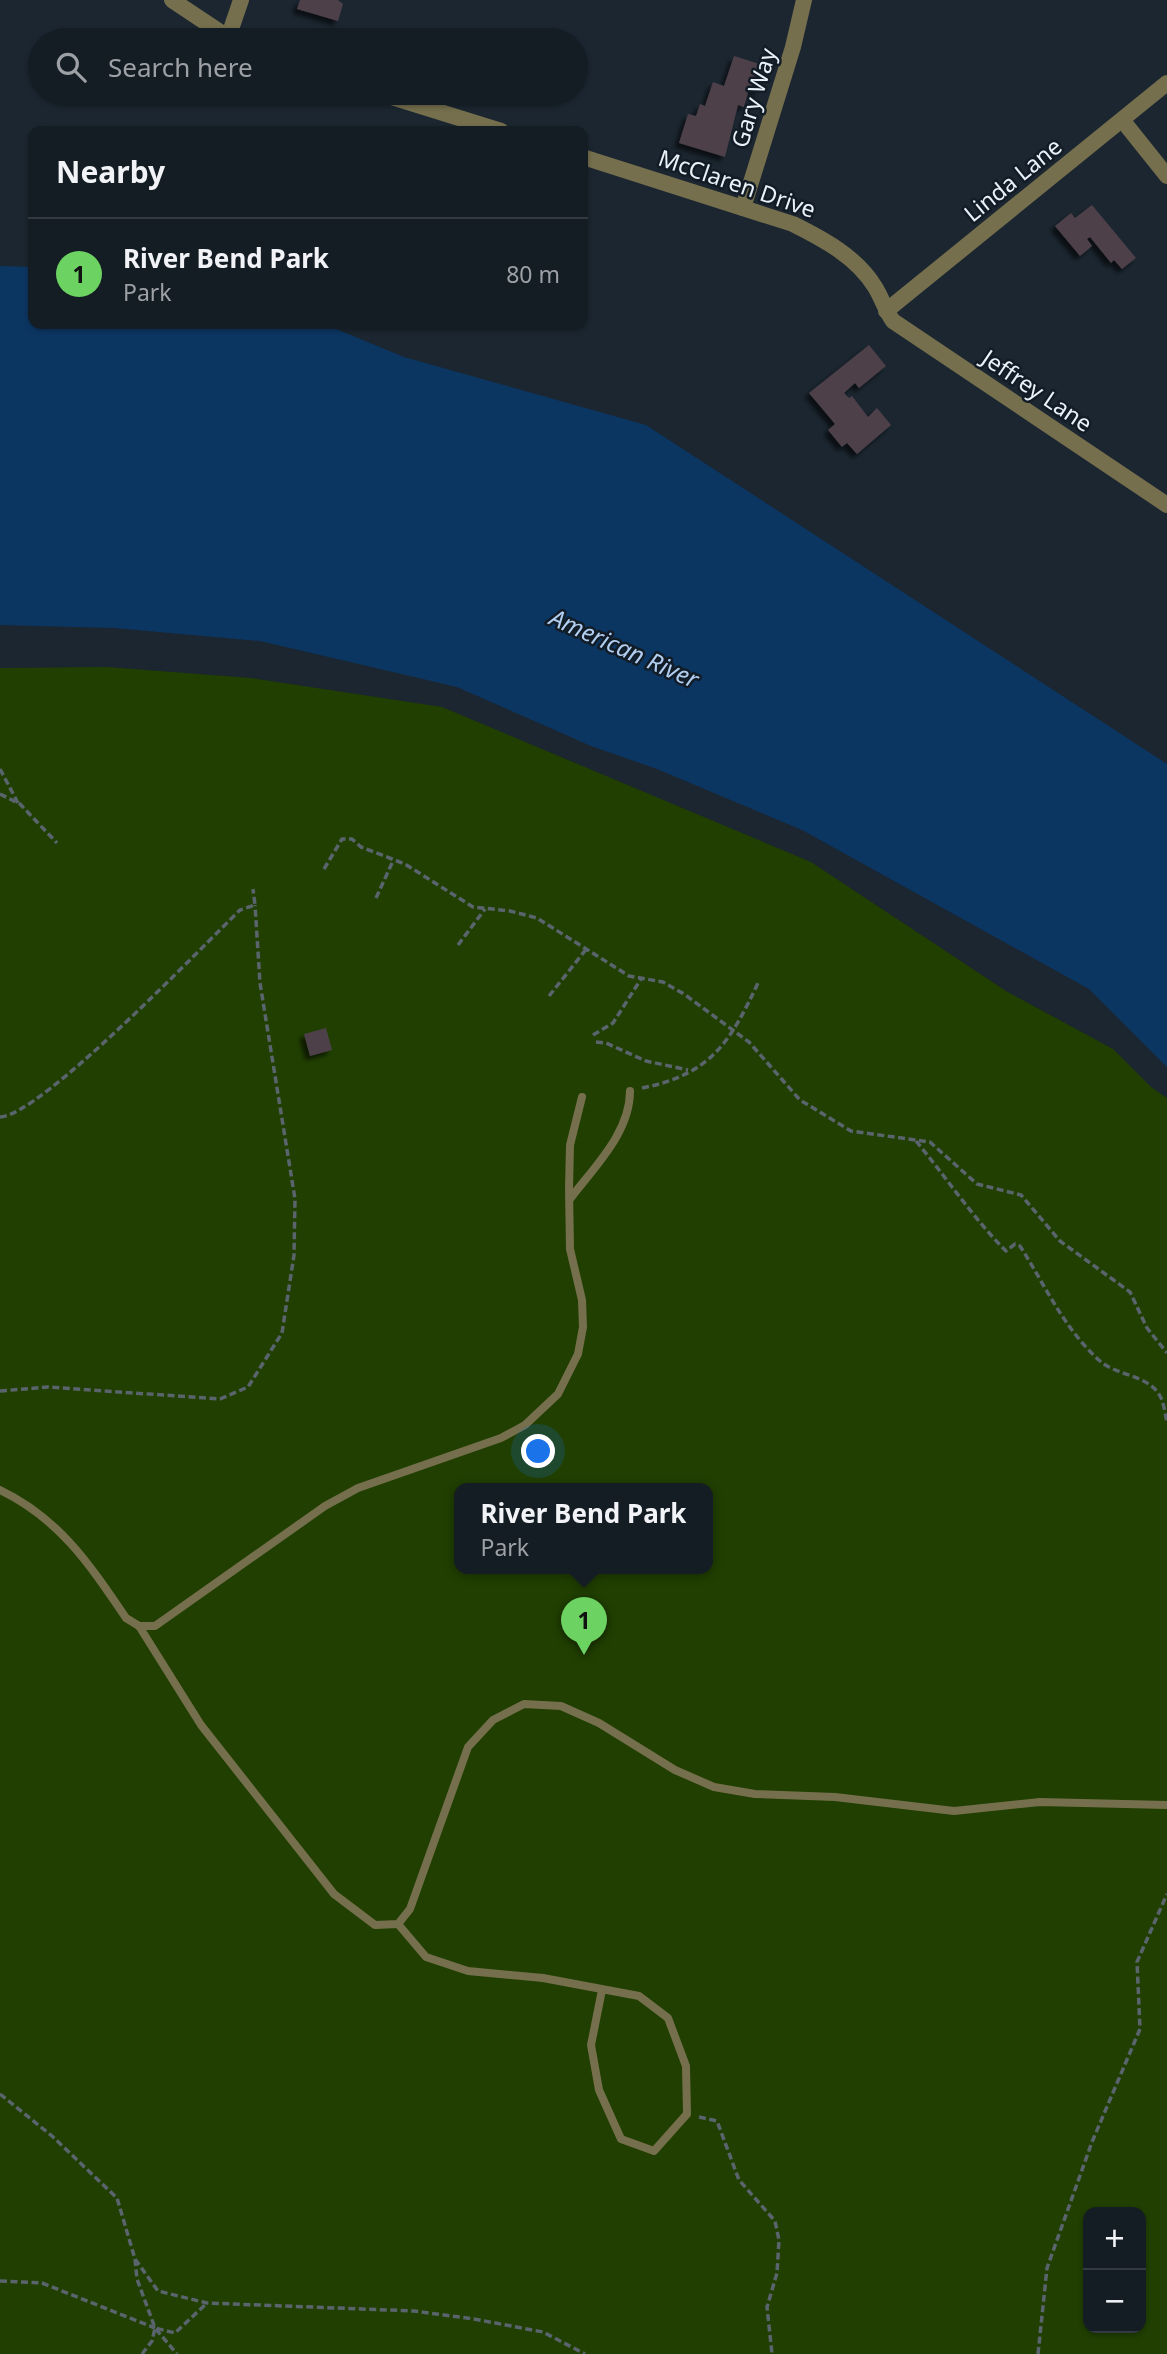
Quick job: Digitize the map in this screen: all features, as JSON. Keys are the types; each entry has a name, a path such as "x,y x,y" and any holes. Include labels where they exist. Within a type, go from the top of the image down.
{"street":[{"path":"172,0 214,28"},
{"path":"233,28 241,0"},
{"name":"Gary Way","path":"743,208 793,47 804,0"},
{"name":"Linda Lane","path":"886,311 1167,83"},
{"path":"418,105 485,126"},
{"path":"1122,121 1167,176"},
{"name":"McClaren Drive","path":"588,159 793,224 845,255 874,286 886,311"},
{"name":"Jeffrey Lane","path":"886,311 893,321 1167,505"}],"lane":[{"path":"570,1199 624,1124 630,1107 630,1091"},
{"path":"139,1626 163,1623 261,1548 358,1488 501,1438 525,1425 546,1408 571,1371 583,1327 582,1300 570,1249 570,1145 582,1097"},
{"path":"0,1490 43,1515 69,1539 126,1618 139,1626 201,1725 334,1894 375,1925 398,1924 410,1909 467,1747 493,1720 524,1703 561,1706 599,1723 675,1770 714,1787 755,1794 835,1797 954,1811 1040,1802 1167,1805"},
{"path":"398,1924 426,1957 468,1972 543,1978 639,1996 668,2018 687,2066 687,2114 654,2151 621,2139 599,2090 591,2045 602,1990"}],"path":[{"path":"0,769 20,804 57,843"},
{"path":"0,794 20,804"},
{"path":"324,869 342,838 352,839 361,847 453,892 473,906 537,918 587,947 629,976 663,982 684,993 749,1042 800,1100 851,1131 930,1142 977,1184 1021,1195 1060,1241 1130,1292 1147,1328 1167,1353"},
{"path":"376,898 393,861"},
{"path":"0,1391 48,1387 220,1399 248,1387 282,1333 294,1255 295,1199 260,983 253,889"},
{"path":"0,1117 11,1117 56,1087 240,909 255,905"},
{"path":"458,944 485,909"},
{"path":"549,996 587,947"},
{"path":"593,1035 612,1023 641,979"},
{"path":"630,1091 659,1085 718,1054 734,1032 759,981"},
{"path":"596,1042 606,1043 646,1062 690,1071"},
{"path":"914,1140 946,1175 993,1240 1006,1251 1014,1244 1020,1246 1046,1294 1083,1343 1101,1361 1120,1373 1144,1381 1159,1394 1167,1422"},
{"path":"1038,2354 1047,2268 1092,2142 1140,2029 1137,1962 1167,1895"},
{"path":"0,2094 52,2136 117,2198 135,2259 137,2279 155,2328 177,2354"},
{"path":"687,2114 717,2121 739,2180 775,2221 779,2240 777,2273 767,2307 772,2354"},
{"path":"135,2259 158,2291 207,2303 414,2311 474,2319 543,2332 585,2354"},
{"path":"0,2281 42,2283 155,2328 175,2333 207,2303"},
{"path":"142,2354 152,2341 155,2328"}],"green space":[{"path":"107,667 251,678 442,707 811,862 1006,991 1113,1049 1151,1087 1167,1098 1167,2354 0,2354 0,668"}],"water":[{"name":"American River","path":"0,266 28,267 28,329 336,329 404,357 646,425 1167,764 1167,1067 1089,989 802,830 657,769 591,746 457,687 260,641 114,628 0,625"}],"building":[{"path":"300,0 338,0 343,4 338,21 297,9"},
{"path":"734,56 766,66 758,92 749,89 744,107 738,105 725,157 679,143 688,114 696,116 700,104 705,106 713,82 724,86"},
{"path":"1092,205 1136,258 1122,269 1114,260 1111,263 1090,237 1087,239 1092,246 1080,256 1055,226 1071,213 1075,218"},
{"path":"869,345 886,366 859,388 855,383 844,393 849,398 852,396 868,417 877,408 891,425 857,454 847,443 842,447 828,430 835,424 809,393"},
{"path":"326,1028 332,1050 310,1056 304,1034"}],"place":[{"name":"River Bend Park","path":"584,1655"}]}
